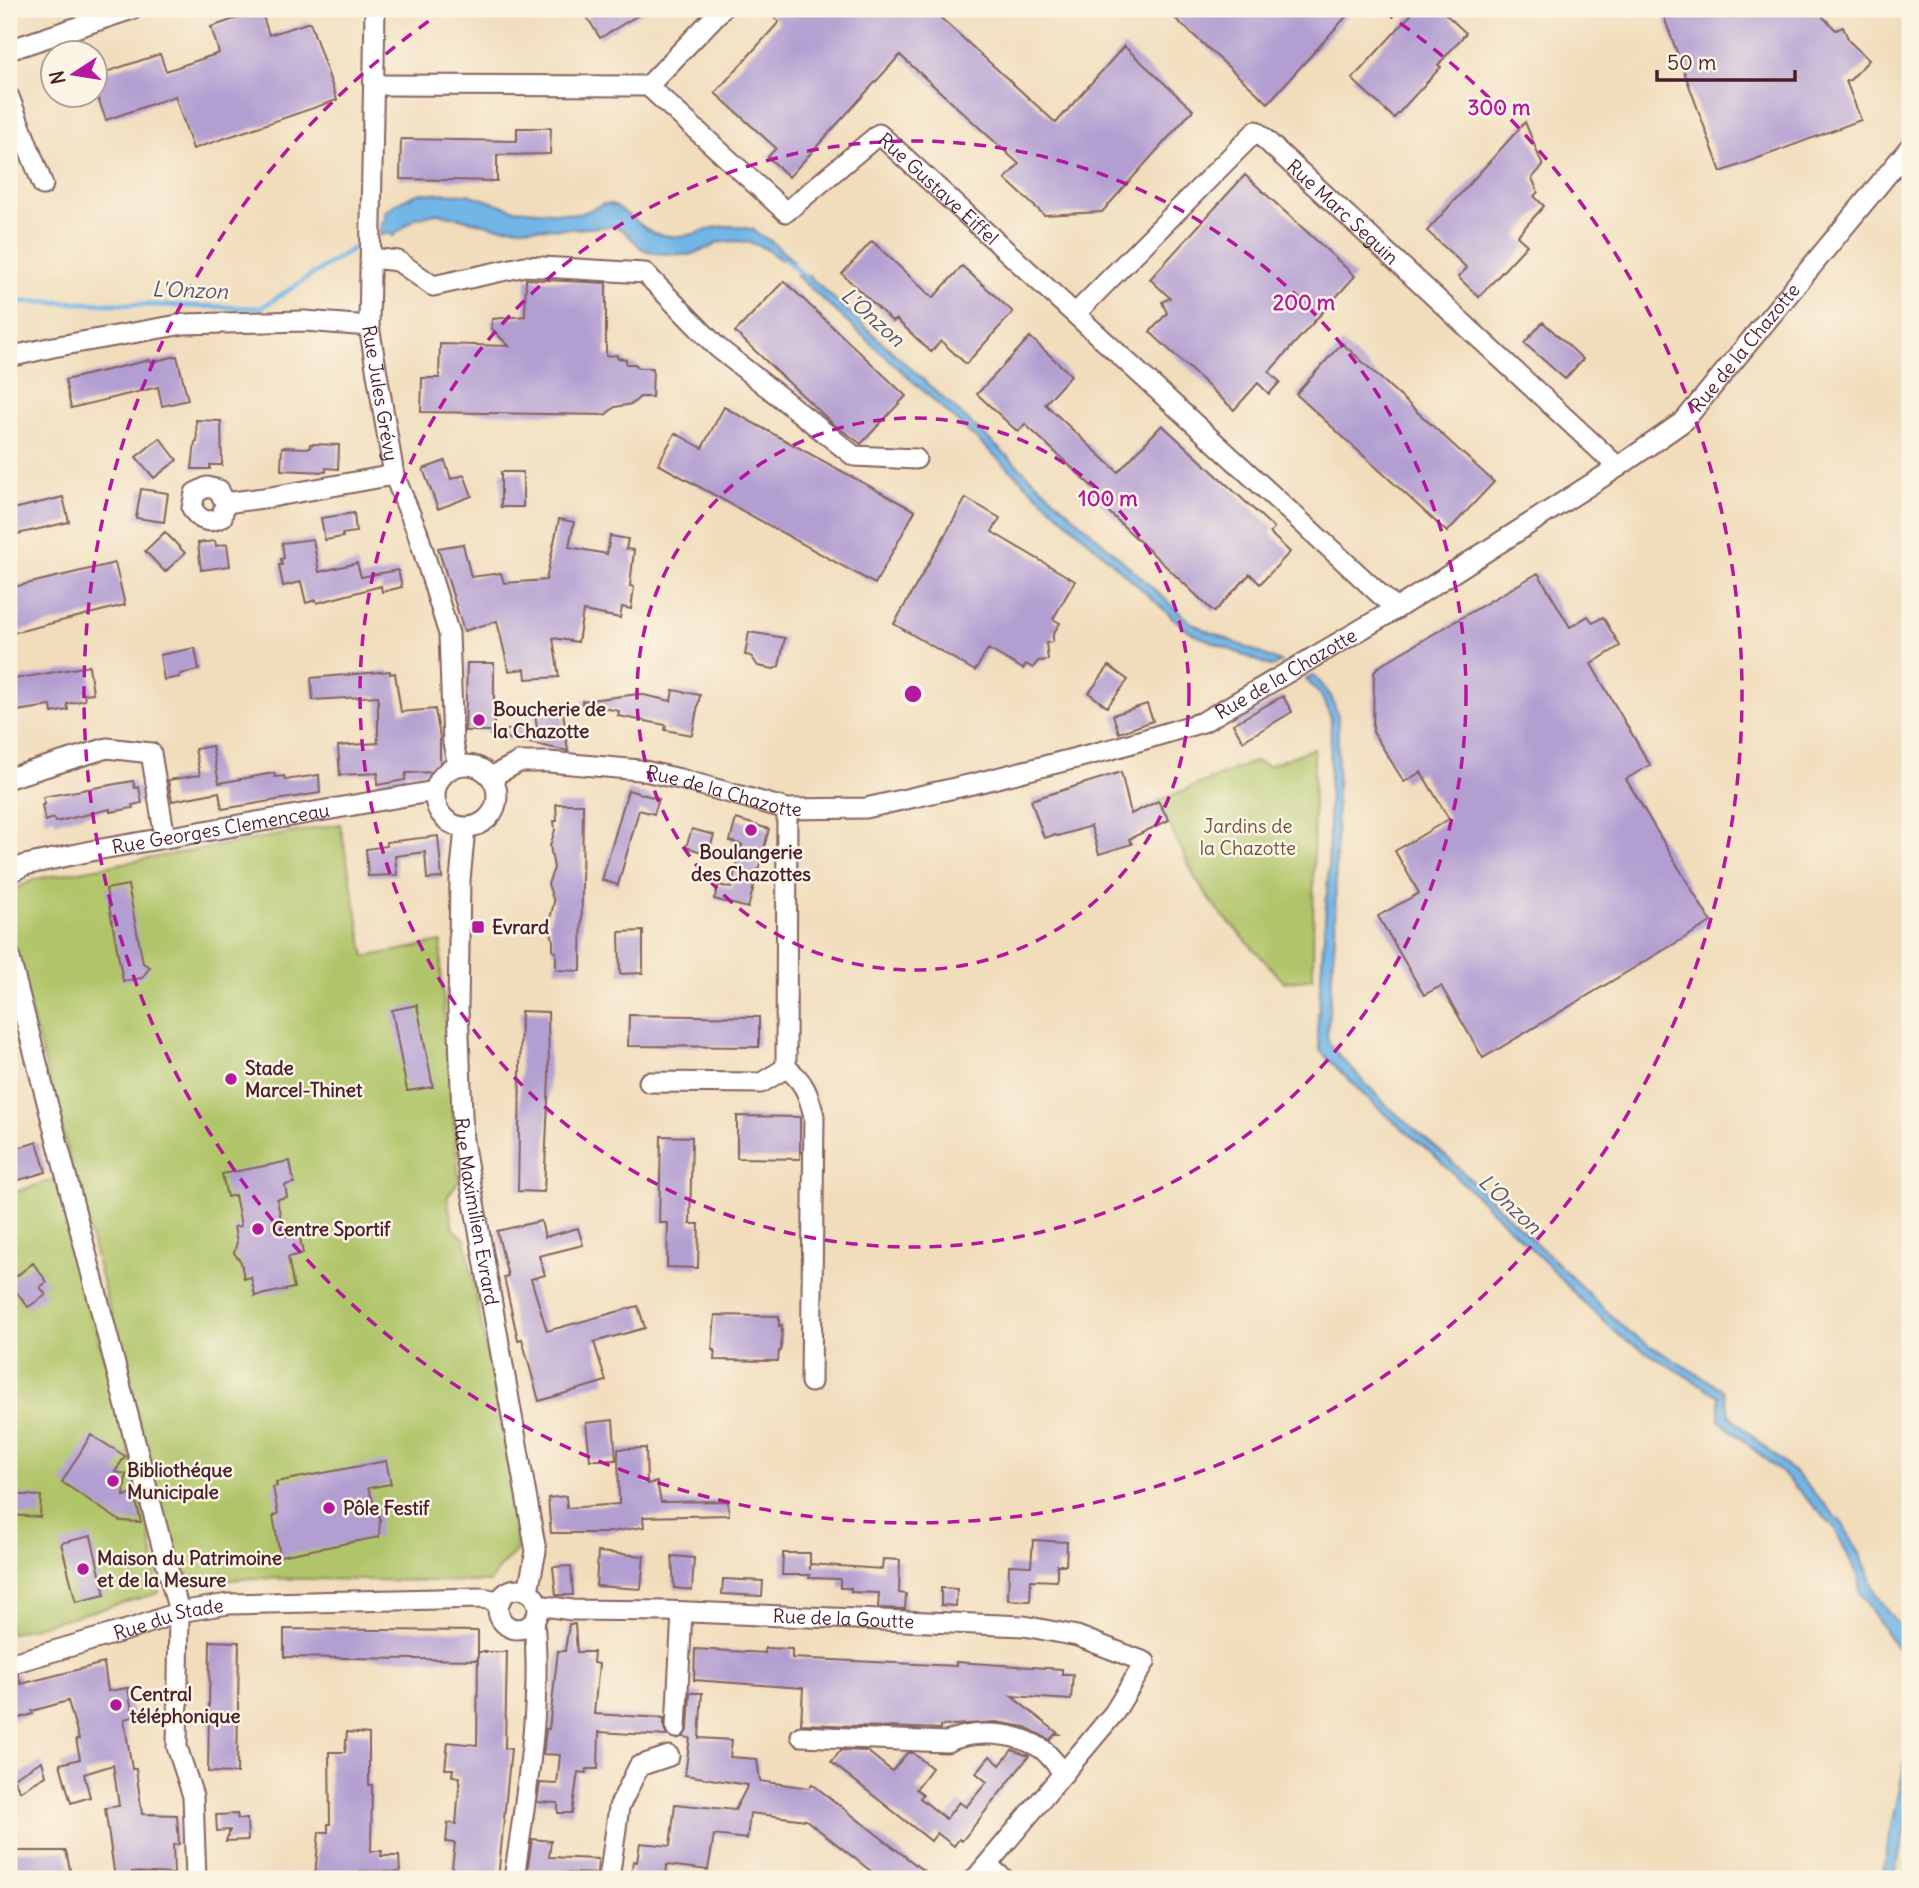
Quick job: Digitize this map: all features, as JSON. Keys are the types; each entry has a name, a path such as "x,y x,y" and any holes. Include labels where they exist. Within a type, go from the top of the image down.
{"street":[{"path":"9,50 132,9"},
{"name":"Rue Jules Grévy","path":"376,9 369,326 394,475 417,531 449,634 453,743 458,765"},
{"path":"374,85 648,86 722,9"},
{"name":"Rue Gustave Eiffel","path":"648,86 786,212 879,134 1396,609"},
{"path":"9,97 43,185"},
{"name":"Rue Marc Seguin","path":"1075,314 1256,131 1618,467"},
{"name":"Rue de la Chazotte","path":"491,778 519,762 640,770 787,809 866,808 1112,749 1203,722 1396,609 1618,467 1684,421 1910,147"},
{"path":"371,258 398,261 433,286 525,266 645,273 717,347 854,456 916,459"},
{"path":"9,357 53,346 184,324 305,321 369,326"},
{"path":"225,503 271,498 394,475"},
{"path":"9,778 107,748 150,753 165,838"},
{"path":"458,765 470,765 482,769 491,778 497,799 494,810 486,820 465,828 454,825 438,812 435,791 439,779 447,771 458,765"},
{"name":"Rue Georges Clemenceau","path":"9,873 25,865 165,838 435,791"},
{"path":"786,1068 787,809"},
{"name":"Rue Maximilien Evrard","path":"465,828 460,880 458,1008 463,1141 536,1551 533,1606 537,1651 532,1751 514,1879"},
{"path":"9,955 179,1612 177,1747 193,1796 196,1879"},
{"path":"649,1082 761,1083 786,1068"},
{"path":"786,1068 797,1075 808,1093 814,1116 811,1382"},
{"path":"515,1589 533,1606 529,1626 517,1629 505,1624 499,1613 500,1601 508,1591 515,1589"},
{"name":"Rue du Stade","path":"9,1664 179,1612 228,1604 481,1598 500,1601"},
{"name":"Rue de la Goutte","path":"533,1606 572,1610 1024,1626 1077,1636 1145,1662 1114,1713 1064,1773"},
{"path":"676,1728 682,1612"},
{"path":"801,1736 947,1742 961,1735 1017,1737 1043,1750 1064,1773 981,1872 1004,1879"},
{"path":"609,1879 619,1807 639,1766 669,1756"}],"green space":[{"name":"Jardins de la Chazotte","path":"1314,748 1313,978 1284,982 1217,909 1196,880 1158,801 1255,761 1268,766"},
{"path":"340,824 365,957 441,942 441,971 459,1181 447,1197 453,1229 465,1239 515,1498 517,1551 500,1567 490,1582 250,1578 203,1583 189,1577 176,1561 9,929 9,892 35,879"},
{"path":"56,1179 147,1517 159,1593 9,1634 9,1194"}],"water":[{"path":"421,193 468,194 513,209 577,214 603,204 611,204 649,230 662,235 689,235 719,227 745,228 755,230 771,241 793,261 781,259 758,245 746,242 715,243 714,246 689,255 654,253 642,249 623,230 614,226 575,229 497,227 438,213 420,218 418,216 393,236 390,233 380,235 381,222 386,219 384,212 402,200"},
{"path":"797,276 809,276 1190,622 1281,662 1272,667 1196,635 1182,626"},
{"path":"1314,675 1331,696 1338,716 1335,936 1327,1037 1331,1047 1385,1104 1450,1160 1628,1332 1723,1390 1730,1416 1799,1477 1843,1524 1867,1569 1875,1594 1903,1631 1910,1645 1910,1668 1860,1593 1858,1576 1834,1527 1784,1475 1719,1420 1719,1396 1621,1337 1433,1154 1370,1101 1320,1050 1317,1033 1328,877 1331,718 1322,697 1306,679"},
{"path":"1910,1739 1910,1805 1894,1879 1881,1879"}],"building":[{"path":"582,9 648,9 600,38"},
{"path":"765,9 931,9 1056,123 1124,46 1193,110 1102,212 1044,215 1005,179 1019,164 900,55 789,177 768,157 776,148 715,93 779,22"},
{"path":"1165,9 1353,9 1268,103"},
{"path":"1416,9 1440,9 1466,33 1438,65 1441,67 1394,118 1352,79"},
{"path":"1661,9 1820,9 1823,17 1836,30 1843,27 1849,41 1869,60 1846,81 1861,120 1721,172"},
{"path":"261,10 269,35 310,22 337,100 193,149 175,96 106,120 102,108 108,108 108,71 160,54 166,71 219,53 211,27"},
{"path":"1525,122 1543,166 1532,178 1538,192 1534,196 1544,206 1517,236 1527,245 1479,297 1458,277 1467,268 1427,231"},
{"path":"517,128 551,128 550,154 497,155 497,181 400,179 401,139 517,141"},
{"path":"1245,175 1355,276 1269,372 1280,382 1269,394 1258,383 1234,410 1150,332 1167,313 1162,302 1170,298 1150,279"},
{"path":"872,241 933,298 962,266 1013,312 966,364 941,341 931,352 896,319 893,322 842,274"},
{"path":"526,279 606,283 606,356 617,355 617,358 626,359 626,364 653,368 652,397 640,397 632,404 615,407 605,415 421,412 422,378 439,378 440,344 509,346 492,329 492,319 525,316"},
{"path":"784,281 906,396 861,444 832,423 735,332"},
{"path":"1543,322 1583,359 1565,379 1524,343"},
{"path":"1030,337 1071,375 1045,404 1118,472 1162,425 1274,528 1270,533 1290,552 1260,584 1250,574 1214,612 1094,498 1099,493 1025,424 1018,432 977,394"},
{"path":"1342,343 1494,482 1447,532 1296,394"},
{"path":"177,356 188,400 162,406 158,387 71,408 65,380"},
{"path":"724,407 915,511 875,584 658,464 675,433 702,448"},
{"path":"196,420 221,421 222,465 210,465 210,469 192,469 197,442"},
{"path":"160,438 177,460 154,478 136,457"},
{"path":"310,444 339,445 338,469 326,468 326,472 281,470 282,447 310,448"},
{"path":"445,461 451,479 464,475 472,496 438,509 423,469"},
{"path":"501,472 523,472 523,507 501,507"},
{"path":"141,489 168,493 164,522 136,518"},
{"path":"63,497 69,522 9,536 9,510"},
{"path":"966,498 1000,518 992,532 1075,581 1053,619 1060,623 1053,634 1053,642 1046,643 1048,660 1038,661 1033,668 1026,664 1023,669 988,649 975,671 894,624"},
{"path":"354,513 356,532 325,540 321,518"},
{"path":"559,519 574,522 569,547 607,554 610,536 628,539 626,549 634,550 630,586 634,587 631,609 622,607 620,618 583,611 578,642 553,638 559,677 526,679 525,669 509,671 497,621 464,631 438,548 463,544 471,577 501,573 504,583 546,580"},
{"path":"165,532 185,553 165,572 145,551"},
{"path":"313,539 319,572 357,563 361,577 398,570 402,587 382,592 381,586 317,603 316,600 306,603 301,582 283,586 279,565 282,565 281,559 284,558 282,543"},
{"path":"215,541 216,546 227,544 230,566 201,570 198,543"},
{"path":"115,563 125,605 9,634 9,588"},
{"path":"1538,573 1570,627 1588,616 1593,623 1603,617 1620,646 1591,664 1650,765 1626,779 1711,922 1483,1058 1441,986 1424,995 1378,916 1419,893 1395,851 1449,819 1421,772 1404,782 1373,732 1374,673 1394,657"},
{"path":"749,632 785,638 779,666 774,669 758,666 751,656 745,655"},
{"path":"195,648 199,670 164,680 160,655"},
{"path":"467,663 494,663 494,731 537,728 534,708 562,704 568,751 490,735 492,731 465,731"},
{"path":"89,666 93,693 84,694 85,700 67,704 68,710 52,713 51,706 9,712 9,680"},
{"path":"1109,666 1128,680 1107,707 1089,693"},
{"path":"390,671 390,674 395,673 401,712 435,709 440,737 440,772 406,773 405,780 377,785 378,773 340,775 338,746 378,743 378,696 313,700 311,678"},
{"path":"673,690 700,695 692,735 665,730 666,725 618,716 619,711 582,704 582,701 639,694 671,701"},
{"path":"1283,696 1292,712 1243,741 1233,724"},
{"path":"1147,704 1153,721 1119,733 1113,715"},
{"path":"212,746 219,783 274,773 275,777 284,776 285,780 319,775 320,793 222,809 219,792 172,801 168,780 200,775 195,749"},
{"path":"1121,772 1131,814 1158,801 1169,820 1129,839 1132,844 1099,854 1091,826 1044,838 1031,800"},
{"path":"133,781 135,788 139,787 142,803 132,805 133,808 110,812 110,809 55,822 54,818 45,821 43,797"},
{"path":"628,790 659,799 654,814 639,810 618,885 602,880"},
{"path":"556,804 583,804 581,971 556,970 556,952 553,951 549,924 554,902 548,884 554,868 550,846 555,830 554,821 557,821"},
{"path":"736,819 769,829 748,908 714,899 719,885 731,888 742,845 730,841"},
{"path":"692,829 714,835 708,854 686,847"},
{"path":"438,836 442,878 427,879 425,852 395,856 397,875 368,876 366,849 387,846 386,842"},
{"path":"128,885 143,963 150,967 142,978 123,981 106,889"},
{"path":"643,931 643,973 620,974 619,932"},
{"path":"417,1005 433,1087 407,1091 392,1010"},
{"path":"521,1011 548,1012 549,1076 544,1192 518,1191"},
{"path":"629,1015 759,1017 759,1047 628,1046"},
{"path":"737,1116 800,1117 800,1159 737,1158"},
{"path":"661,1136 692,1137 690,1224 699,1224 698,1268 667,1267 668,1223 659,1223"},
{"path":"37,1142 46,1172 9,1183 9,1151"},
{"name":"Centre Sportif","path":"290,1161 294,1183 285,1185 287,1197 277,1199 283,1230 298,1227 303,1254 288,1257 294,1288 255,1296 251,1277 244,1279 241,1262 234,1253 237,1242 234,1227 241,1226 235,1195 227,1197 222,1174"},
{"path":"541,1221 545,1237 578,1228 583,1245 539,1256 545,1275 531,1279 547,1331 638,1306 645,1328 594,1342 606,1381 539,1401 522,1339 518,1340 504,1277 508,1276 497,1231"},
{"path":"33,1263 47,1282 40,1287 46,1295 28,1307 9,1282"},
{"path":"715,1315 779,1316 779,1326 782,1325 778,1361 714,1360 715,1350 712,1350"},
{"path":"613,1420 616,1460 590,1460 586,1423"},
{"path":"91,1435 125,1456 115,1472 126,1474 124,1496 134,1493 141,1522 120,1521 62,1482"},
{"path":"646,1448 647,1484 657,1482 661,1502 728,1501 729,1515 643,1517 644,1527 603,1533 551,1533 548,1498 566,1496 567,1508 619,1504 618,1449"},
{"name":"Pôle Festif","path":"386,1461 391,1484 368,1488 380,1519 379,1537 280,1556 273,1516 278,1514 273,1487 277,1486 276,1482"},
{"path":"9,1494 41,1496 40,1517 9,1515"},
{"name":"Maison du Patrimoine et de la Mesure","path":"91,1536 105,1595 76,1602 61,1543"},
{"path":"1033,1540 1067,1542 1066,1565 1057,1565 1057,1581 1031,1580 1030,1601 1008,1600 1009,1565 1031,1566"},
{"path":"598,1552 644,1556 641,1589 596,1586"},
{"path":"783,1553 810,1553 810,1564 882,1569 883,1559 900,1560 899,1593 906,1594 905,1609 878,1608 879,1593 851,1592 851,1588 840,1588 840,1579 782,1575"},
{"path":"672,1556 694,1558 692,1590 674,1588"},
{"path":"571,1566 573,1595 556,1595 553,1567"},
{"path":"723,1579 763,1581 762,1596 722,1594"},
{"path":"941,1588 957,1589 956,1606 941,1605"},
{"path":"569,1624 575,1624 577,1652 594,1652 593,1663 599,1664 594,1714 664,1718 667,1736 599,1732 598,1769 587,1769 586,1773 578,1772 572,1813 558,1813 558,1803 537,1802 540,1783 557,1784 560,1755 543,1754 546,1729 549,1729 558,1651 565,1651"},
{"path":"284,1629 478,1631 478,1660 284,1657"},
{"path":"210,1641 239,1642 237,1773 208,1772"},
{"path":"765,1648 792,1649 792,1658 956,1666 956,1662 1062,1669 1062,1674 1073,1674 1071,1700 1011,1696 1059,1734 1055,1734 1050,1740 1025,1727 996,1722 940,1726 940,1729 801,1724 803,1688 694,1680 695,1649 765,1653"},
{"path":"478,1652 507,1652 505,1748 511,1749 498,1879 451,1875 455,1843 446,1842 448,1823 456,1824 460,1777 452,1776 453,1769 445,1769 448,1742 477,1745"},
{"path":"104,1663 108,1691 128,1688 133,1717 124,1719 132,1769 136,1769 142,1814 177,1815 179,1844 173,1845 174,1874 132,1872 133,1878 115,1878 105,1808 119,1806 113,1765 84,1774 90,1797 71,1803 60,1764 80,1759 76,1739 79,1739 68,1701 9,1721 9,1676 18,1674 21,1684"},
{"path":"690,1693 702,1693 699,1738 732,1740 730,1757 757,1759 760,1781 809,1788 812,1784 934,1879 881,1879 806,1820 750,1813 747,1839 714,1835 708,1870 667,1865 666,1879 631,1879 633,1861 637,1862 640,1843 670,1846 675,1804 735,1810 748,1785 685,1775 690,1738 683,1737 688,1729"},
{"path":"347,1732 369,1734 369,1785 372,1785 371,1851 382,1851 381,1856 399,1856 400,1872 360,1871 361,1877 315,1876 319,1832 328,1832 330,1824 329,1752 345,1752"},
{"path":"841,1750 867,1751 892,1771 907,1753 913,1753 932,1768 916,1789 923,1794 920,1798 946,1819 959,1802 966,1807 987,1782 976,1773 990,1756 1000,1765 1012,1750 1029,1756 962,1841 959,1839 954,1846 937,1833 931,1841 831,1762"},
{"path":"42,1761 46,1776 20,1791 13,1778"},
{"path":"237,1814 238,1819 247,1819 248,1840 226,1841 230,1830 217,1831 216,1815"},
{"path":"532,1839 551,1841 549,1857 598,1859 597,1874 546,1872 545,1879 526,1879"},
{"path":"9,1851 66,1851 72,1879 9,1879"}],"waterway":[{"name":"L'Onzon","path":"9,301 261,308 352,249"},
{"name":"L'Onzon","path":"783,257 807,279"}],"place":[{"name":"Boucherie de la Chazotte","path":"479,720"},
{"name":"Boulangerie des Chazottes","path":"751,830"},
{"name":"Evrard","path":"478,927"},
{"name":"Stade Marcel-Thinet","path":"231,1079"},
{"name":"Centre Sportif","path":"258,1229"},
{"name":"Bibliothéque Municipale","path":"113,1481"},
{"name":"Pôle Festif","path":"329,1508"},
{"name":"Maison du Patrimoine et de la Mesure","path":"83,1569"},
{"name":"Central téléphonique","path":"116,1705"}]}
